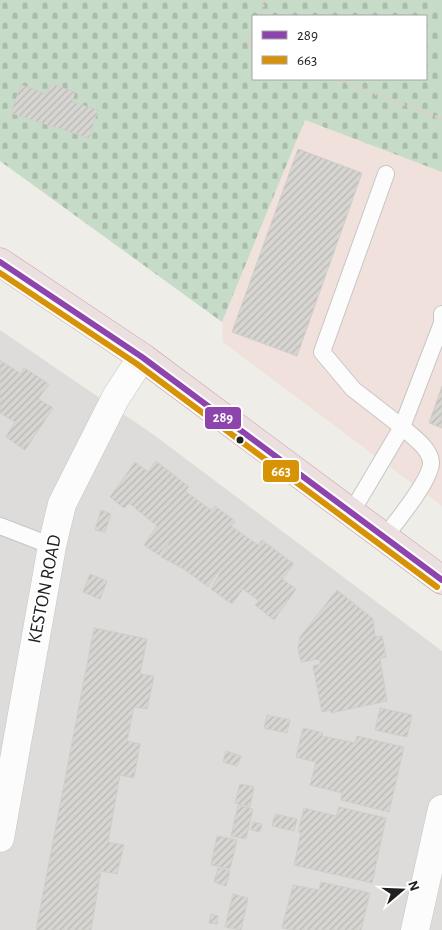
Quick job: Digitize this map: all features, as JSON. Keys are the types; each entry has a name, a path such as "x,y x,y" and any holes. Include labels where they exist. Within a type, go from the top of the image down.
{"highway":[{"path":"0,262 142,357 442,580"}],"street":[{"name":"KESTON ROAD","path":"1,833 52,546 62,504 116,397 142,357"},
{"path":"415,930 442,810"}],"lane":[{"path":"384,538 423,484 429,474 431,461 424,446 402,426 353,389 322,352 386,174"},
{"path":"350,513 402,426 442,324 442,314"},
{"path":"0,526 52,546"}],"path":[{"path":"259,15 265,0"},
{"path":"252,35 248,45 252,46"},
{"path":"340,80 442,119"}],"shaded area":[{"path":"305,120 442,172 442,506 223,342 222,322"},
{"path":"0,330 154,435 442,651 442,930 0,930"}],"green space":[{"path":"0,0 442,0 442,172 305,120 222,322 0,161"}],"building":[{"path":"51,84 75,92 72,102 98,110 89,138 11,113 21,85 47,94"},
{"path":"298,149 362,173 297,356 232,332"},
{"path":"0,360 21,374 24,368 49,384 38,399 53,408 25,450 6,437 15,422 0,413"},
{"path":"442,386 442,428 429,423"},
{"path":"156,461 189,487 185,491 211,510 215,506 235,521 231,526 258,545 262,540 294,564 282,579 296,589 274,620 255,605 259,601 243,589 232,604 211,589 220,573 218,572 208,587 184,569 161,557 171,539 159,555 144,545 157,526 129,503 124,508 110,497 135,462 148,472"},
{"path":"101,510 111,514 105,532 95,530"},
{"path":"90,574 107,581 100,599 83,592"},
{"path":"337,590 373,619 375,637 382,636 386,657 380,658 387,701 331,713 330,710 322,712 313,666 320,664 320,659 301,662 298,648 300,637"},
{"path":"94,628 147,639 140,674 154,676 147,709 134,707 127,741 140,744 134,778 120,775 108,842 124,845 117,874 101,871 91,930 36,930"},
{"path":"380,708 412,715 407,737 375,730"},
{"path":"267,715 290,720 287,733 264,728"},
{"path":"303,728 323,733 322,736 355,743 357,736 404,747 389,812 341,800 342,793 310,785 316,762 296,757"},
{"path":"226,751 241,756 237,766 223,762"},
{"path":"240,784 254,787 250,807 235,803"},
{"path":"238,805 253,809 246,839 231,836"},
{"path":"339,807 386,818 372,883 294,865 301,833 298,832 304,808 336,816"},
{"path":"275,814 297,819 294,831 272,826"},
{"path":"253,822 262,824 260,832 251,830"},
{"path":"217,836 237,840 230,869 211,865"},
{"path":"218,868 230,871 226,886 214,882"},
{"path":"321,882 370,893 361,930 293,930 282,928 293,885 319,890"},
{"path":"233,894 248,898 241,930 225,927"},
{"path":"211,914 218,916 217,924 209,923"}],"transit line":[{"name":"289","path":"0,262 142,357 442,580"},
{"name":"663","path":"0,273 137,364 437,587"}]}
